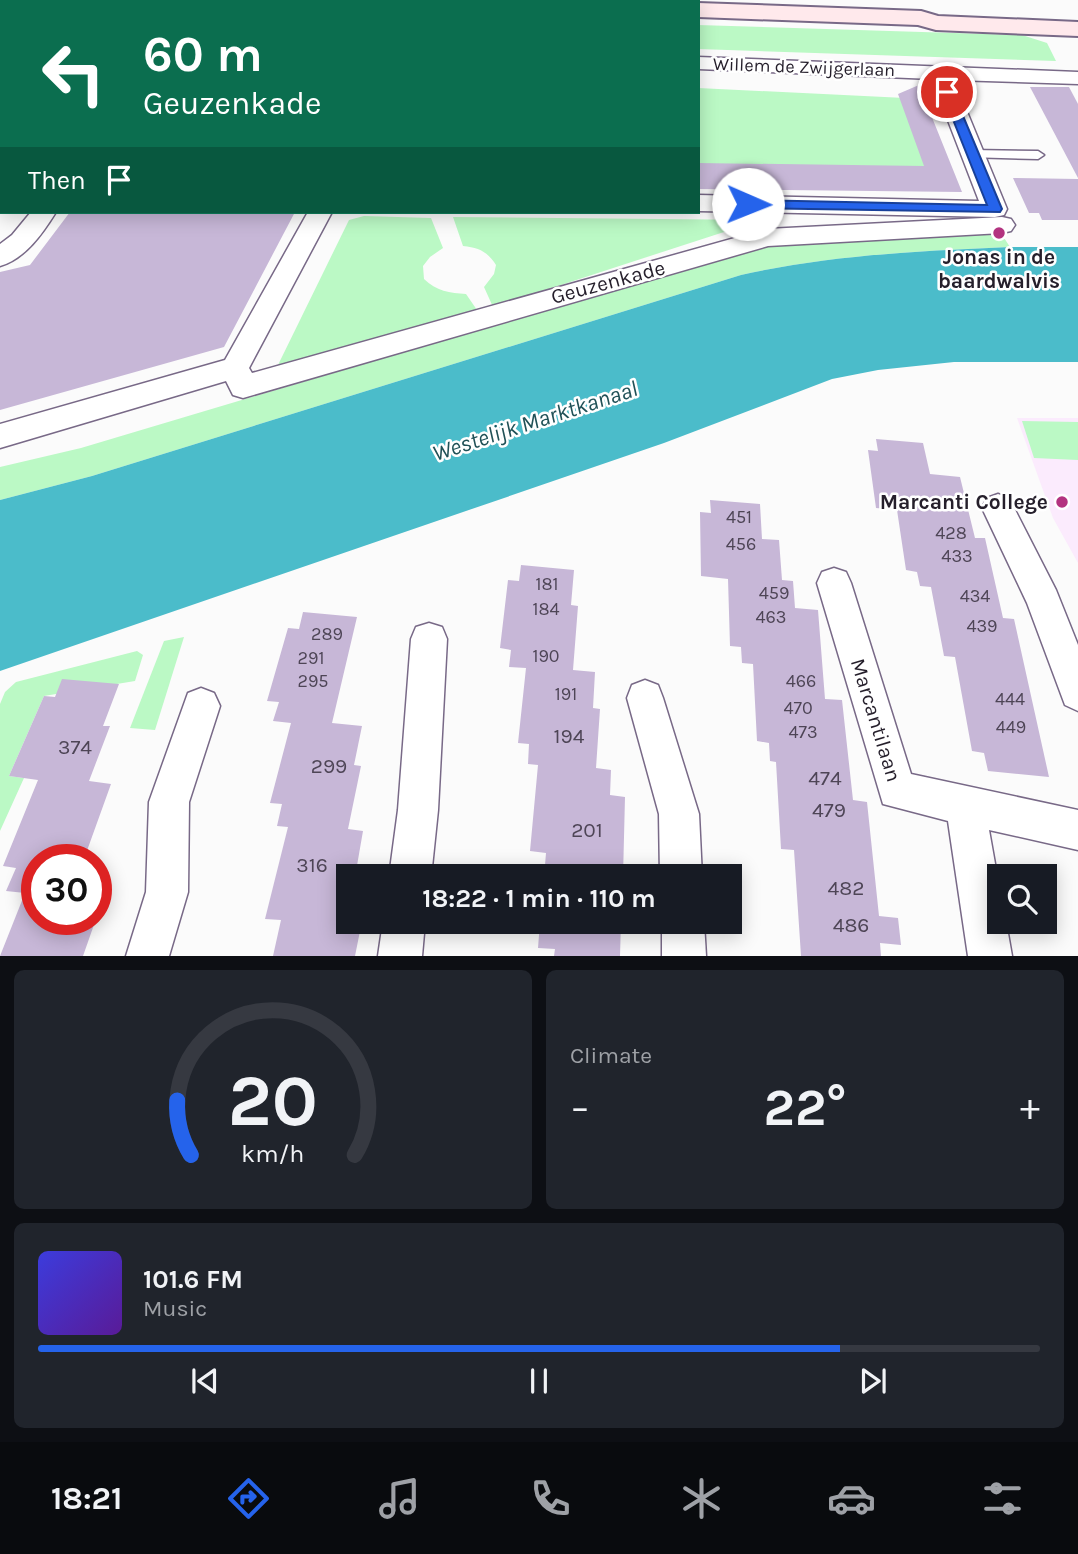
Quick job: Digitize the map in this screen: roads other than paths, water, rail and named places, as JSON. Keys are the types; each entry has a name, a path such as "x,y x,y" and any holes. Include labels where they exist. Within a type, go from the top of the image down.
{"street":[{"path":"700,10 921,18 936,23 1078,15"},
{"name":"Willem de Zwijgerlaan","path":"700,63 1078,78"},
{"path":"700,203 999,217 940,72"},
{"path":"0,257 21,241 42,214"},
{"path":"0,436 235,368 319,214"},
{"name":"Geuzenkade","path":"235,368 243,387 767,238 999,217"},
{"path":"998,508 1044,601 1078,693"},
{"name":"Marcantilaan","path":"834,583 897,790 1078,830"},
{"path":"412,864 418,810 429,639"},
{"path":"645,698 680,814 681,864"},
{"path":"147,956 167,892 169,802 201,706"},
{"path":"965,805 990,956"},
{"path":"400,956 403,934"},
{"path":"683,934 684,956"}],"lane":[{"path":"971,153 1038,155"}],"water":[{"name":"Westelijk Marktkanaal","path":"1010,247 1078,247 1078,362 954,362 878,370 832,379 664,443 0,671 0,500 92,476 741,275 841,258"}],"place":[{"name":"Jonas in de baardwalvis","path":"999,233"},
{"name":"Marcanti College","path":"1062,502"}]}
